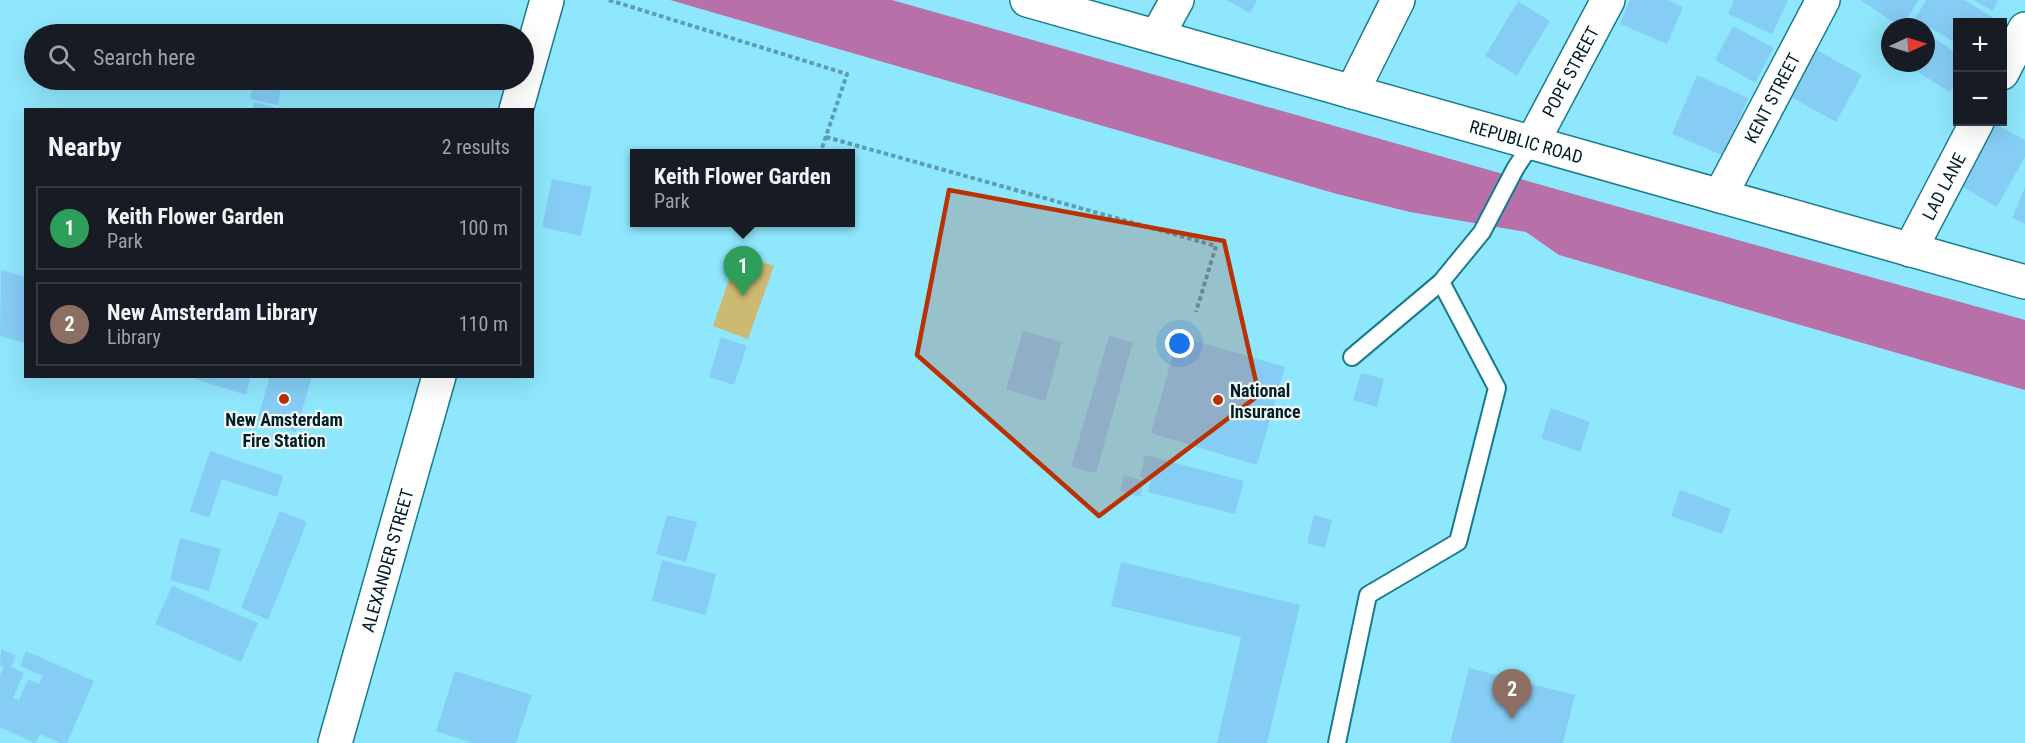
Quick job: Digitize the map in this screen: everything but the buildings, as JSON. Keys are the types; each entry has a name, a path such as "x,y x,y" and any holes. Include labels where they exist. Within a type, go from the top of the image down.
{"street":[{"path":"534,46 547,0"},
{"name":"REPUBLIC ROAD","path":"1027,0 2025,282"},
{"path":"1157,36 1177,0"},
{"path":"1352,92 1398,0"},
{"name":"POPE STREET","path":"1532,143 1608,0"},
{"name":"KENT STREET","path":"1720,196 1822,0"},
{"path":"2003,72 2025,29"},
{"path":"517,108 522,90"},
{"name":"LAD LANE","path":"1910,250 1975,126"},
{"name":"ALEXANDER STREET","path":"335,743 438,378"}],"lane":[{"path":"1352,357 1441,282 1482,232 1515,169 1532,143"},
{"path":"1337,743 1368,596 1458,542 1497,388 1441,282"}],"path":[{"path":"609,0 847,74 822,149"},
{"path":"826,137 1216,246 1196,312"}],"highlighted area":[{"path":"949,190 1224,241 1259,395 1099,516 917,355"}],"shaded area":[{"path":"670,0 892,0 2025,320 2025,390 1559,255 1526,232 1410,212 1337,194"},
{"path":"738,253 774,266 748,339 713,326"}],"place":[{"name":"Keith Flower Garden","path":"743,296"},
{"name":"New Amsterdam Fire Station","path":"284,399"},
{"name":"National Insurance","path":"1218,400"},
{"name":"New Amsterdam Library","path":"1512,719"}]}
